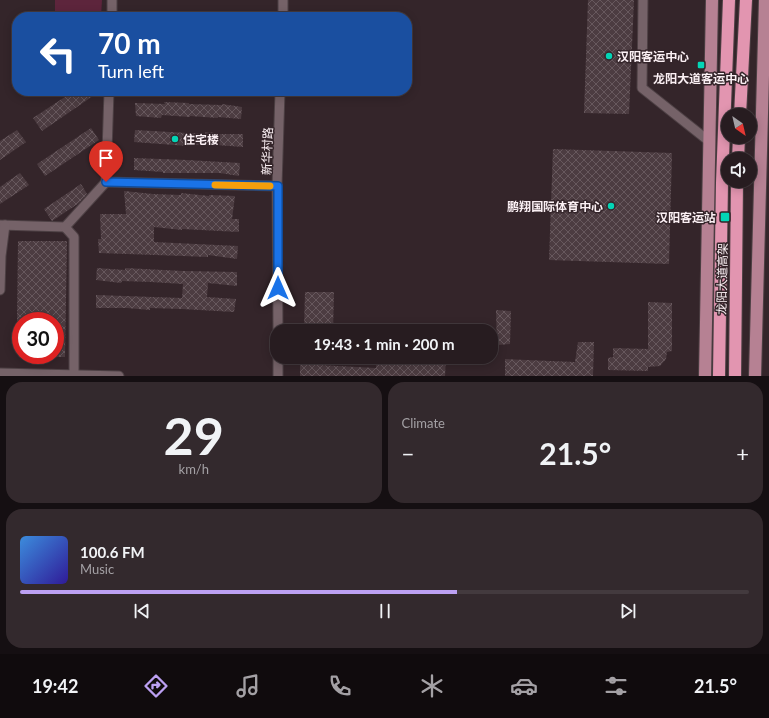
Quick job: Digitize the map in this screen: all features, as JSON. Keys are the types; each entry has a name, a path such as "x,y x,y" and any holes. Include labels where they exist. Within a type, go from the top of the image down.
{"highway":[{"name":"龙阳大道高架","path":"720,376 722,184 729,0"},
{"path":"740,108 746,0"},
{"path":"744,51 752,0"},
{"name":"龙阳大道高架","path":"735,376 737,188"}],"main road":[{"path":"705,376 712,0"},
{"path":"755,376 765,0"}],"street":[{"path":"112,0 112,12"},
{"path":"283,0 283,12"},
{"path":"644,0 642,88 710,142"},
{"path":"65,227 106,182 109,96"},
{"name":"新华村路","path":"278,324 280,96"},
{"path":"106,182 278,186"},
{"path":"0,290 2,225 65,227 74,237 74,376"},
{"path":"278,364 278,376"},
{"path":"0,373 119,376"}],"shaded area":[{"path":"55,0 102,0 101,12 55,12"}],"building":[{"name":"汉阳客运中心","path":"588,0 634,0 629,114 584,113"},
{"path":"66,96 93,96 42,131 33,118"},
{"path":"164,102 222,104 242,107 241,119 162,115 161,118 136,116 135,103 165,104"},
{"path":"91,128 99,140 45,176 37,164"},
{"path":"17,130 26,142 0,160 0,141"},
{"path":"135,130 205,134 205,132 216,134 243,134 243,147 216,145 188,146 134,142"},
{"name":"鹏翔国际体育中心","path":"553,149 672,153 669,264 549,260"},
{"path":"134,158 240,163 239,176 220,173 163,173 134,170"},
{"path":"20,173 29,185 0,204 0,187"},
{"path":"81,184 87,194 79,203 52,221 44,209"},
{"path":"124,191 153,194 181,195 181,193 209,196 235,196 232,219 239,219 239,232 182,230 154,227 154,242 238,246 237,259 208,255 208,257 99,253 98,239 101,239 100,214 126,214"},
{"path":"18,241 67,241 65,357 64,312 17,312"},
{"path":"97,268 237,272 237,286 208,283 207,297 236,299 234,312 150,308 150,310 96,308 96,295 182,298 183,284 122,281 121,283 96,280"},
{"path":"305,292 334,292 333,324 304,324"},
{"path":"648,302 672,303 672,351 667,352 666,359 660,366 648,367 648,371 608,370 608,358 613,357 613,348 648,349"},
{"path":"496,310 511,311 510,344 498,345 498,324 496,324"},
{"path":"578,342 594,342 593,376 505,376 505,359 575,362"},
{"path":"300,364 376,368 376,364 446,364 445,376 300,376"}],"slow traffic":[{"path":"215,185 270,186"}],"place":[{"name":"汉阳客运中心","path":"609,56"},
{"name":"龙阳大道客运中心","path":"701,65"},
{"name":"住宅楼","path":"175,139"},
{"name":"鹏翔国际体育中心","path":"611,206"},
{"name":"汉阳客运站","path":"725,217"}],"route":[{"path":"106,182 278,186 278,288"}]}
